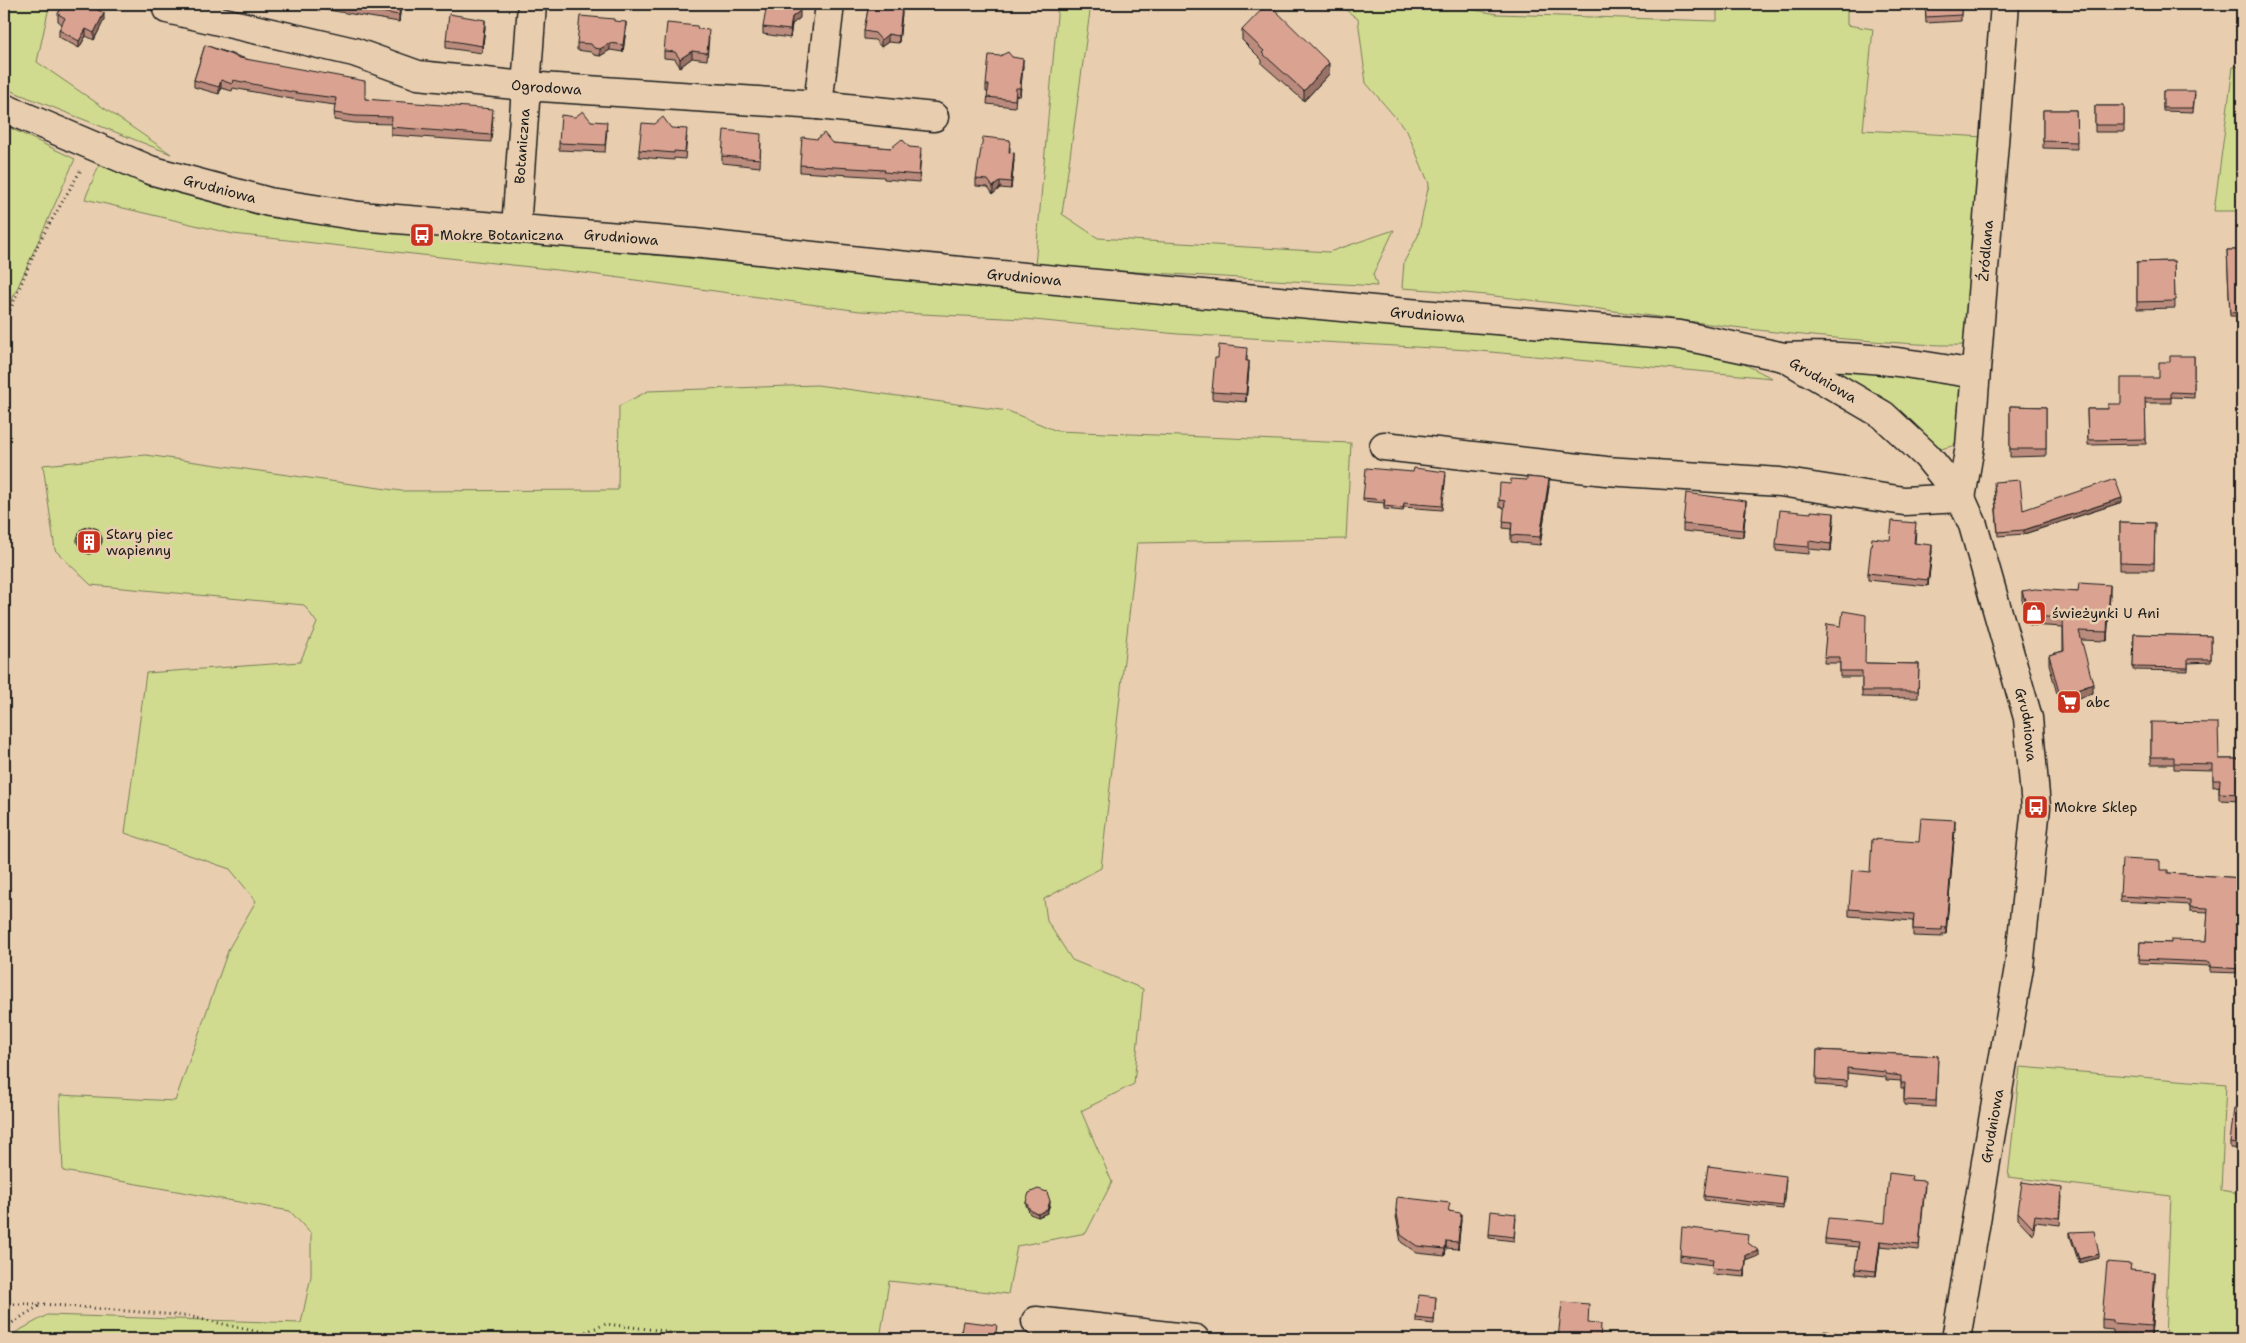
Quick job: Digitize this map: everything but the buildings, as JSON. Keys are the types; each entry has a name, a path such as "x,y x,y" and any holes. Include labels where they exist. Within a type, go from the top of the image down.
{"street":[{"name":"Botaniczna","path":"516,228 532,4"},
{"path":"818,105 830,4"},
{"name":"Źródlana","path":"1961,498 1970,446 2004,4"},
{"name":"Ogrodowa","path":"167,9 354,52 418,75 525,86 818,105 934,117"},
{"name":"Grudniowa","path":"4,108 94,148 150,170 269,202 359,216 694,243 897,265 1384,311 1680,335 1784,357 1883,415 1928,456 1961,498 1973,525 2028,718 2036,807 2019,967 1956,1339"},
{"path":"1784,357 1828,354 1877,359 1975,374"},
{"path":"1384,446 1606,470 1780,482 1904,501 1961,498"},
{"path":"1036,1321 1195,1339"}],"path":[{"path":"4,324 39,242 94,148"},
{"path":"4,1304 42,1304 188,1316 289,1339"},
{"path":"4,1328 42,1304"},
{"path":"567,1339 606,1324 665,1331 683,1339"}],"green space":[{"path":"4,4 52,4 49,7 37,62 171,154 4,88"},
{"path":"1058,4 1091,4 1062,214 1098,238 1329,252 1394,230 1373,274 1377,286 1035,266"},
{"path":"1338,4 1442,4 1497,14 1717,21 1717,4 1847,4 1847,25 1873,29 1863,130 1985,137 1971,345 1909,344 1791,334 1513,298 1402,288 1404,262 1418,236 1429,184 1407,131 1366,83 1358,19"},
{"path":"2242,66 2242,211 2214,211 2233,67"},
{"path":"4,125 75,159 4,318"},
{"path":"99,165 245,207 446,235 1110,299 1708,352 1744,364 1772,378 1469,350 1178,334 1024,319 860,311 584,273 233,234 85,199"},
{"path":"1818,360 1957,378 1966,390 1961,437 1952,446 1941,449 1899,416"},
{"path":"817,385 1008,411 1057,431 1351,443 1346,539 1137,543 1101,868 1044,899 1047,921 1072,960 1143,989 1134,1084 1081,1111 1112,1182 1086,1233 1017,1246 1008,1294 889,1281 880,1339 4,1339 47,1315 301,1323 311,1276 311,1234 290,1211 63,1171 60,1095 175,1101 229,948 256,901 230,869 125,833 146,673 300,662 317,623 304,605 91,585 55,550 43,465 146,455 401,491 618,490 619,406 648,391"},
{"path":"2020,1067 2226,1084 2221,1190 2242,1194 2242,1339 2165,1339 2171,1196 2008,1177"}],"place":[{"name":"Mokre Botaniczna","path":"422,235"},
{"name":"Stary piec wapienny","path":"89,542"},
{"name":"świeżynki U Ani","path":"2034,613"},
{"name":"abc","path":"2069,702"},
{"name":"Mokre Sklep","path":"2036,807"}]}
